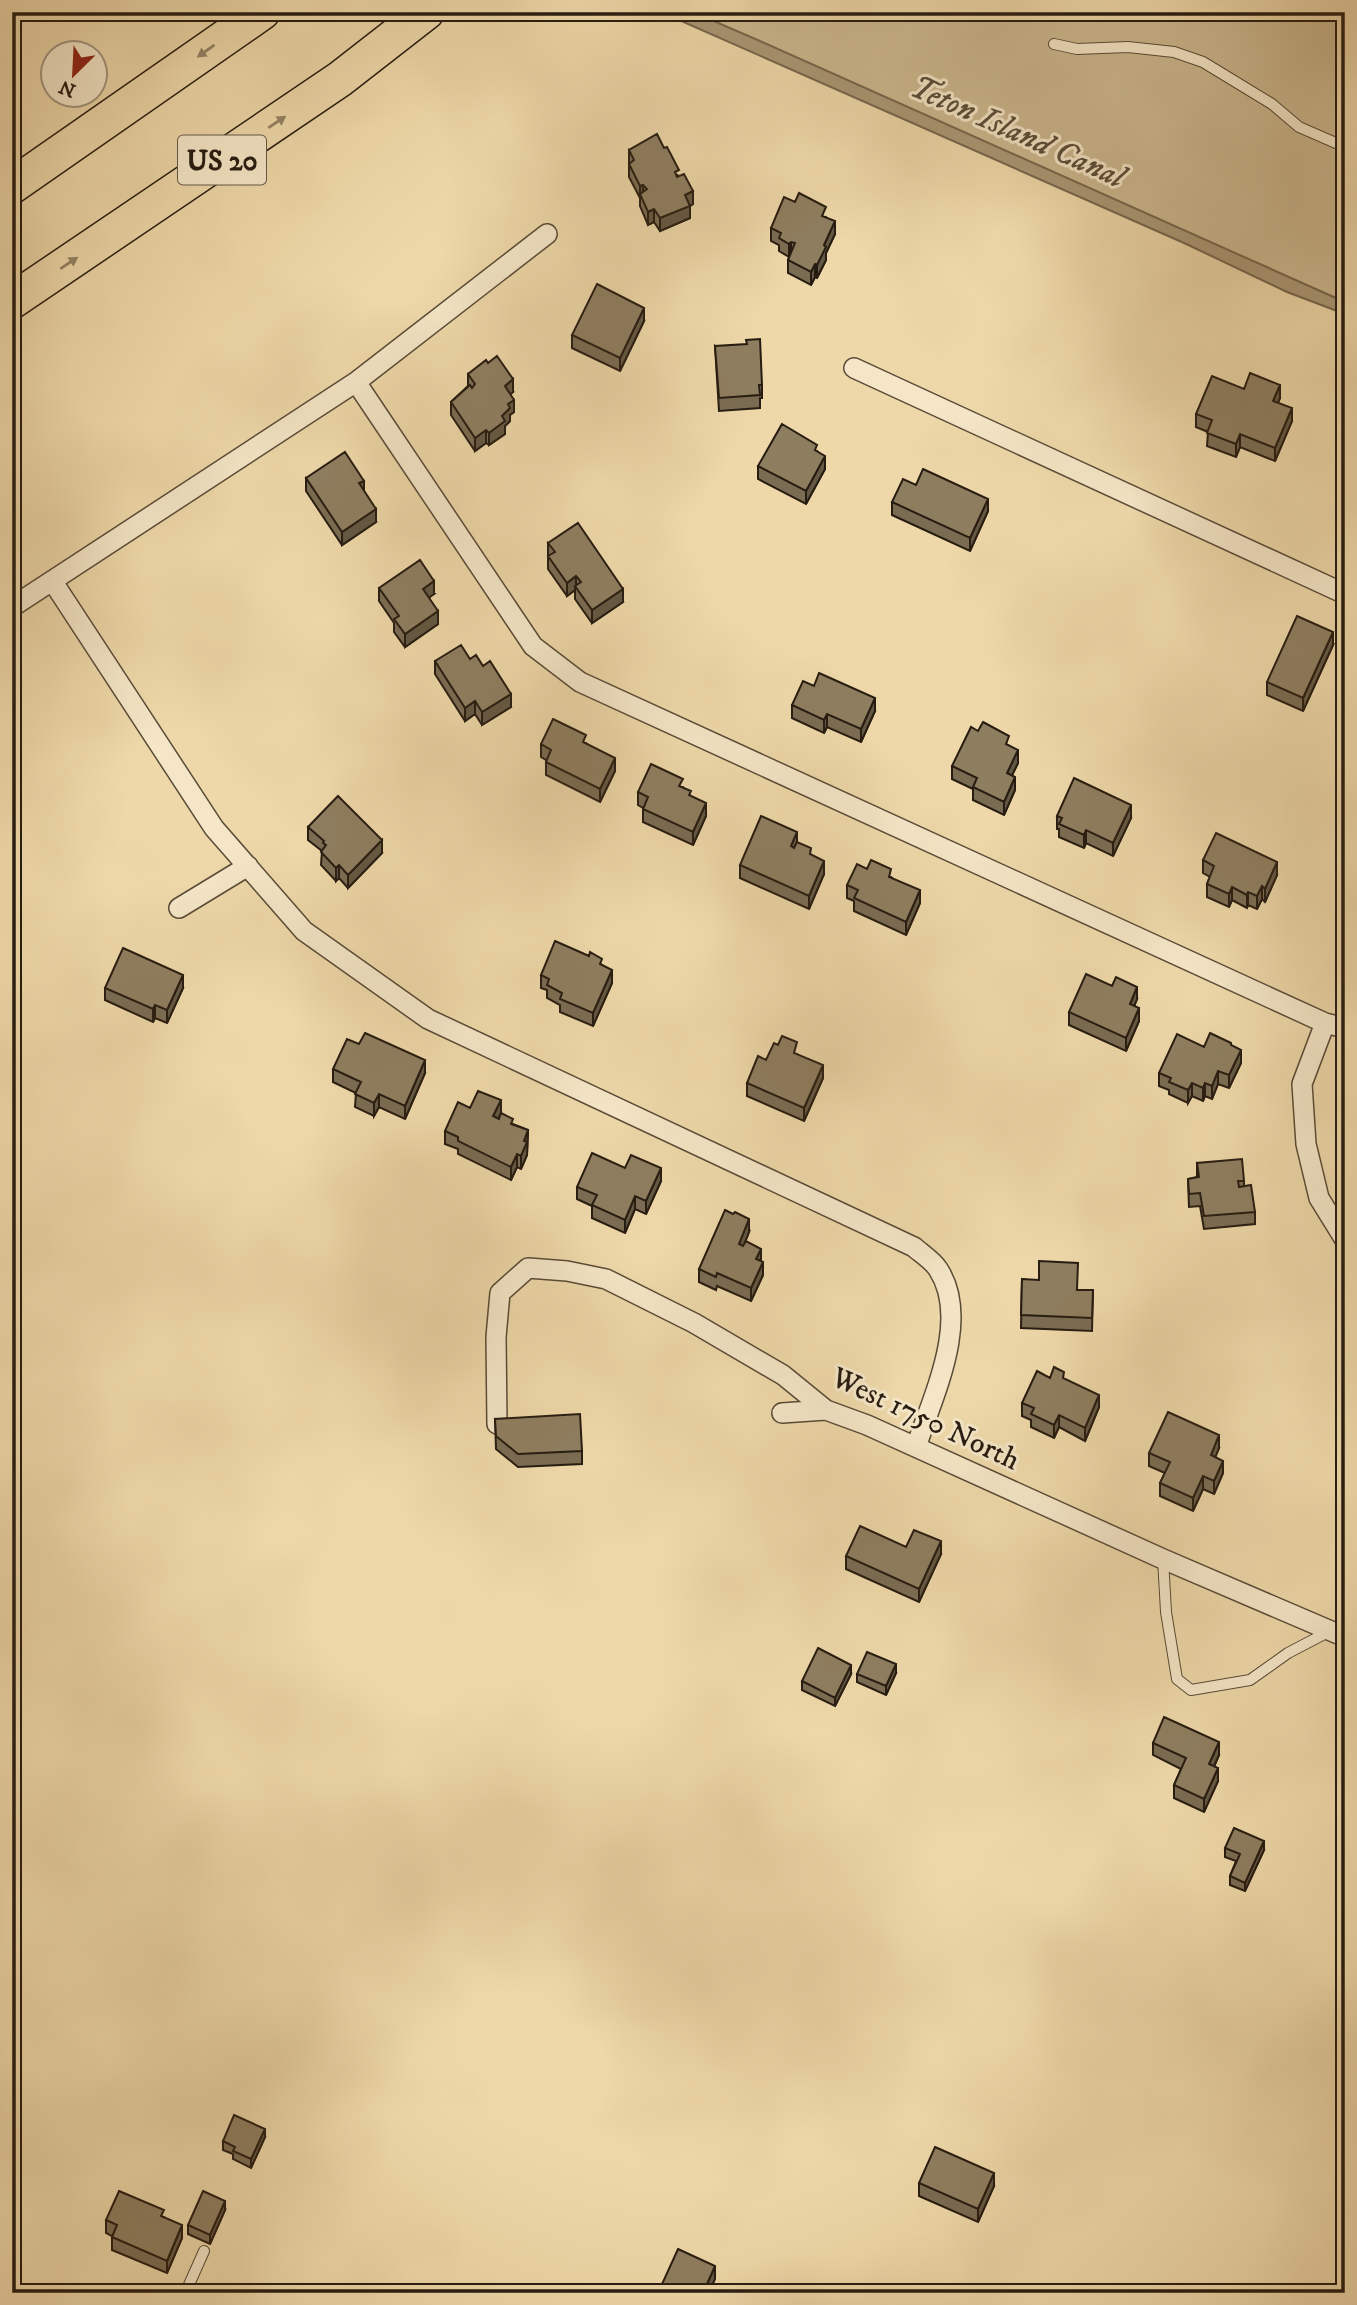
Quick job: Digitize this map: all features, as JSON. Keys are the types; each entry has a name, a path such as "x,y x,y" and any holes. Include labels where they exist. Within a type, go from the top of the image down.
{"highway":[{"path":"12,186 262,12"},
{"name":"US 20","path":"12,301 340,79 426,12"}],"street":[{"path":"12,607 356,382 547,234"},
{"path":"854,368 1345,594"},
{"path":"356,382 533,646 580,682 1325,1023 1345,1028"},
{"path":"53,582 214,828 304,931 428,1019 914,1247 938,1269 951,1303 951,1342 916,1447"},
{"path":"179,908 248,866"},
{"path":"1325,1023 1302,1084 1306,1144 1320,1198 1345,1240"},
{"name":"West 1750 North","path":"497,1424 496,1337 500,1293 528,1268 567,1271 606,1279 694,1322 783,1375 826,1410 867,1425 1163,1559 1337,1634"},
{"path":"782,1413 826,1410"}],"lane":[{"path":"1054,44 1077,49 1152,48 1203,62 1272,104 1299,127 1345,147"},
{"path":"1163,1559 1166,1612 1177,1679 1191,1690 1250,1680 1289,1653 1337,1634"},
{"path":"182,2293 188,2287 204,2251"}],"shaded area":[{"path":"661,12 693,12 760,41 1345,302 1345,314 1287,292 1184,243"},
{"path":"667,12 1345,12 1345,313"}],"building":[{"path":"657,134 679,170 675,172 677,177 684,174 693,191 685,195 690,206 660,218 654,209 648,212 640,194 647,189 643,185 640,186 629,164 634,160 629,150"},
{"path":"799,193 826,207 822,216 835,221 824,245 826,247 811,272 788,260 795,243 789,244 779,238 781,233 771,228 784,197 795,202"},
{"path":"597,284 644,308 620,358 572,335"},
{"path":"760,339 760,395 719,398 715,346 747,344 746,340"},
{"path":"497,356 513,379 505,386 514,400 508,404 510,408 502,416 505,421 489,433 486,430 475,438 451,402 470,385 472,388 475,384 468,374 486,360 488,363"},
{"path":"1250,373 1280,385 1273,401 1292,408 1275,448 1240,434 1236,444 1207,433 1212,420 1196,414 1212,376 1244,389"},
{"path":"782,424 817,445 815,450 825,456 806,491 758,466"},
{"path":"345,452 364,481 359,483 376,509 342,532 306,478"},
{"path":"923,469 988,499 970,538 892,502 903,479 916,485"},
{"path":"578,523 623,589 592,610 575,586 581,582 576,576 567,583 548,556 555,552 548,543"},
{"path":"420,560 434,581 423,589 438,611 405,634 394,619 399,616 379,588"},
{"path":"1297,616 1333,632 1303,698 1267,682"},
{"path":"461,645 470,659 476,655 483,666 490,661 511,694 482,712 475,701 465,708 435,661"},
{"path":"819,673 875,698 861,729 827,714 824,720 792,705 803,681 814,686"},
{"path":"553,719 586,735 583,742 615,758 600,789 546,762 551,750 541,744"},
{"path":"983,722 1009,736 1006,744 1018,750 1007,773 1015,777 1004,802 973,787 977,778 952,766 971,727 978,731"},
{"path":"651,764 683,779 679,786 691,791 689,795 706,803 693,832 643,809 648,797 638,792"},
{"path":"1074,778 1131,805 1113,843 1086,830 1084,835 1059,824 1062,818 1057,816"},
{"path":"338,796 382,840 348,875 339,865 336,868 321,852 326,845 324,841 308,827"},
{"path":"761,816 797,832 791,846 794,848 797,842 811,848 810,854 824,861 809,896 740,865"},
{"path":"1216,833 1277,862 1265,889 1262,886 1257,896 1248,892 1247,895 1232,887 1229,894 1207,884 1214,866 1203,860"},
{"path":"871,860 891,869 889,877 920,890 906,922 854,898 858,890 847,885 857,864 867,869"},
{"path":"555,941 589,956 590,952 602,959 600,964 612,970 593,1013 560,999 562,993 547,985 549,979 541,975"},
{"path":"123,948 183,975 167,1010 155,1005 153,1009 105,988"},
{"path":"1086,974 1112,986 1116,977 1137,987 1130,1004 1139,1008 1126,1038 1069,1012"},
{"path":"365,1033 425,1060 405,1106 379,1094 374,1103 355,1094 361,1082 333,1069 347,1039 359,1044"},
{"path":"1210,1033 1241,1050 1229,1075 1218,1071 1212,1086 1205,1083 1203,1088 1192,1083 1188,1090 1169,1082 1171,1078 1159,1073 1177,1034 1204,1047"},
{"path":"782,1036 797,1042 794,1053 823,1065 804,1108 747,1083 758,1056 766,1060 774,1043 778,1045"},
{"path":"478,1091 501,1100 493,1116 499,1119 501,1113 513,1119 511,1124 528,1130 524,1141 527,1142 521,1156 517,1154 511,1167 458,1141 458,1137 445,1131 458,1102 470,1108"},
{"path":"592,1153 625,1168 631,1155 661,1168 646,1201 635,1196 625,1220 592,1205 597,1195 577,1187"},
{"path":"1242,1159 1244,1181 1238,1181 1239,1187 1251,1185 1255,1212 1204,1216 1200,1193 1189,1194 1188,1179 1199,1177 1197,1163"},
{"path":"725,1210 749,1219 739,1244 743,1246 746,1241 761,1249 756,1259 763,1262 751,1288 717,1273 716,1277 699,1269"},
{"path":"1039,1261 1078,1263 1077,1290 1093,1290 1092,1318 1021,1315 1022,1279 1039,1280"},
{"path":"1054,1367 1064,1372 1063,1378 1099,1395 1085,1428 1059,1415 1054,1425 1031,1414 1034,1408 1022,1403 1037,1371 1050,1378"},
{"path":"1168,1412 1219,1435 1211,1455 1223,1461 1214,1481 1203,1476 1193,1498 1160,1483 1170,1462 1149,1453"},
{"path":"580,1414 582,1451 518,1454 496,1436 495,1419"},
{"path":"860,1526 906,1547 914,1530 941,1541 919,1589 846,1556"},
{"path":"818,1648 851,1665 835,1698 802,1681"},
{"path":"867,1652 896,1664 886,1686 857,1674"},
{"path":"1164,1717 1219,1742 1209,1764 1218,1768 1204,1799 1174,1785 1186,1758 1153,1743"},
{"path":"1234,1828 1264,1841 1245,1883 1230,1876 1240,1854 1225,1848"},
{"path":"234,2115 265,2129 251,2159 233,2151 235,2147 223,2141"},
{"path":"935,2147 994,2173 978,2209 919,2183"},
{"path":"119,2191 164,2210 161,2216 182,2225 167,2261 112,2237 117,2225 106,2220"},
{"path":"203,2191 225,2201 210,2235 188,2225"},
{"path":"678,2249 715,2266 703,2293 658,2293"},
{"path":"553,2287 565,2293 550,2293"}],"water label":[{"name":"Teton Island Canal","path":"1018,131"}]}
